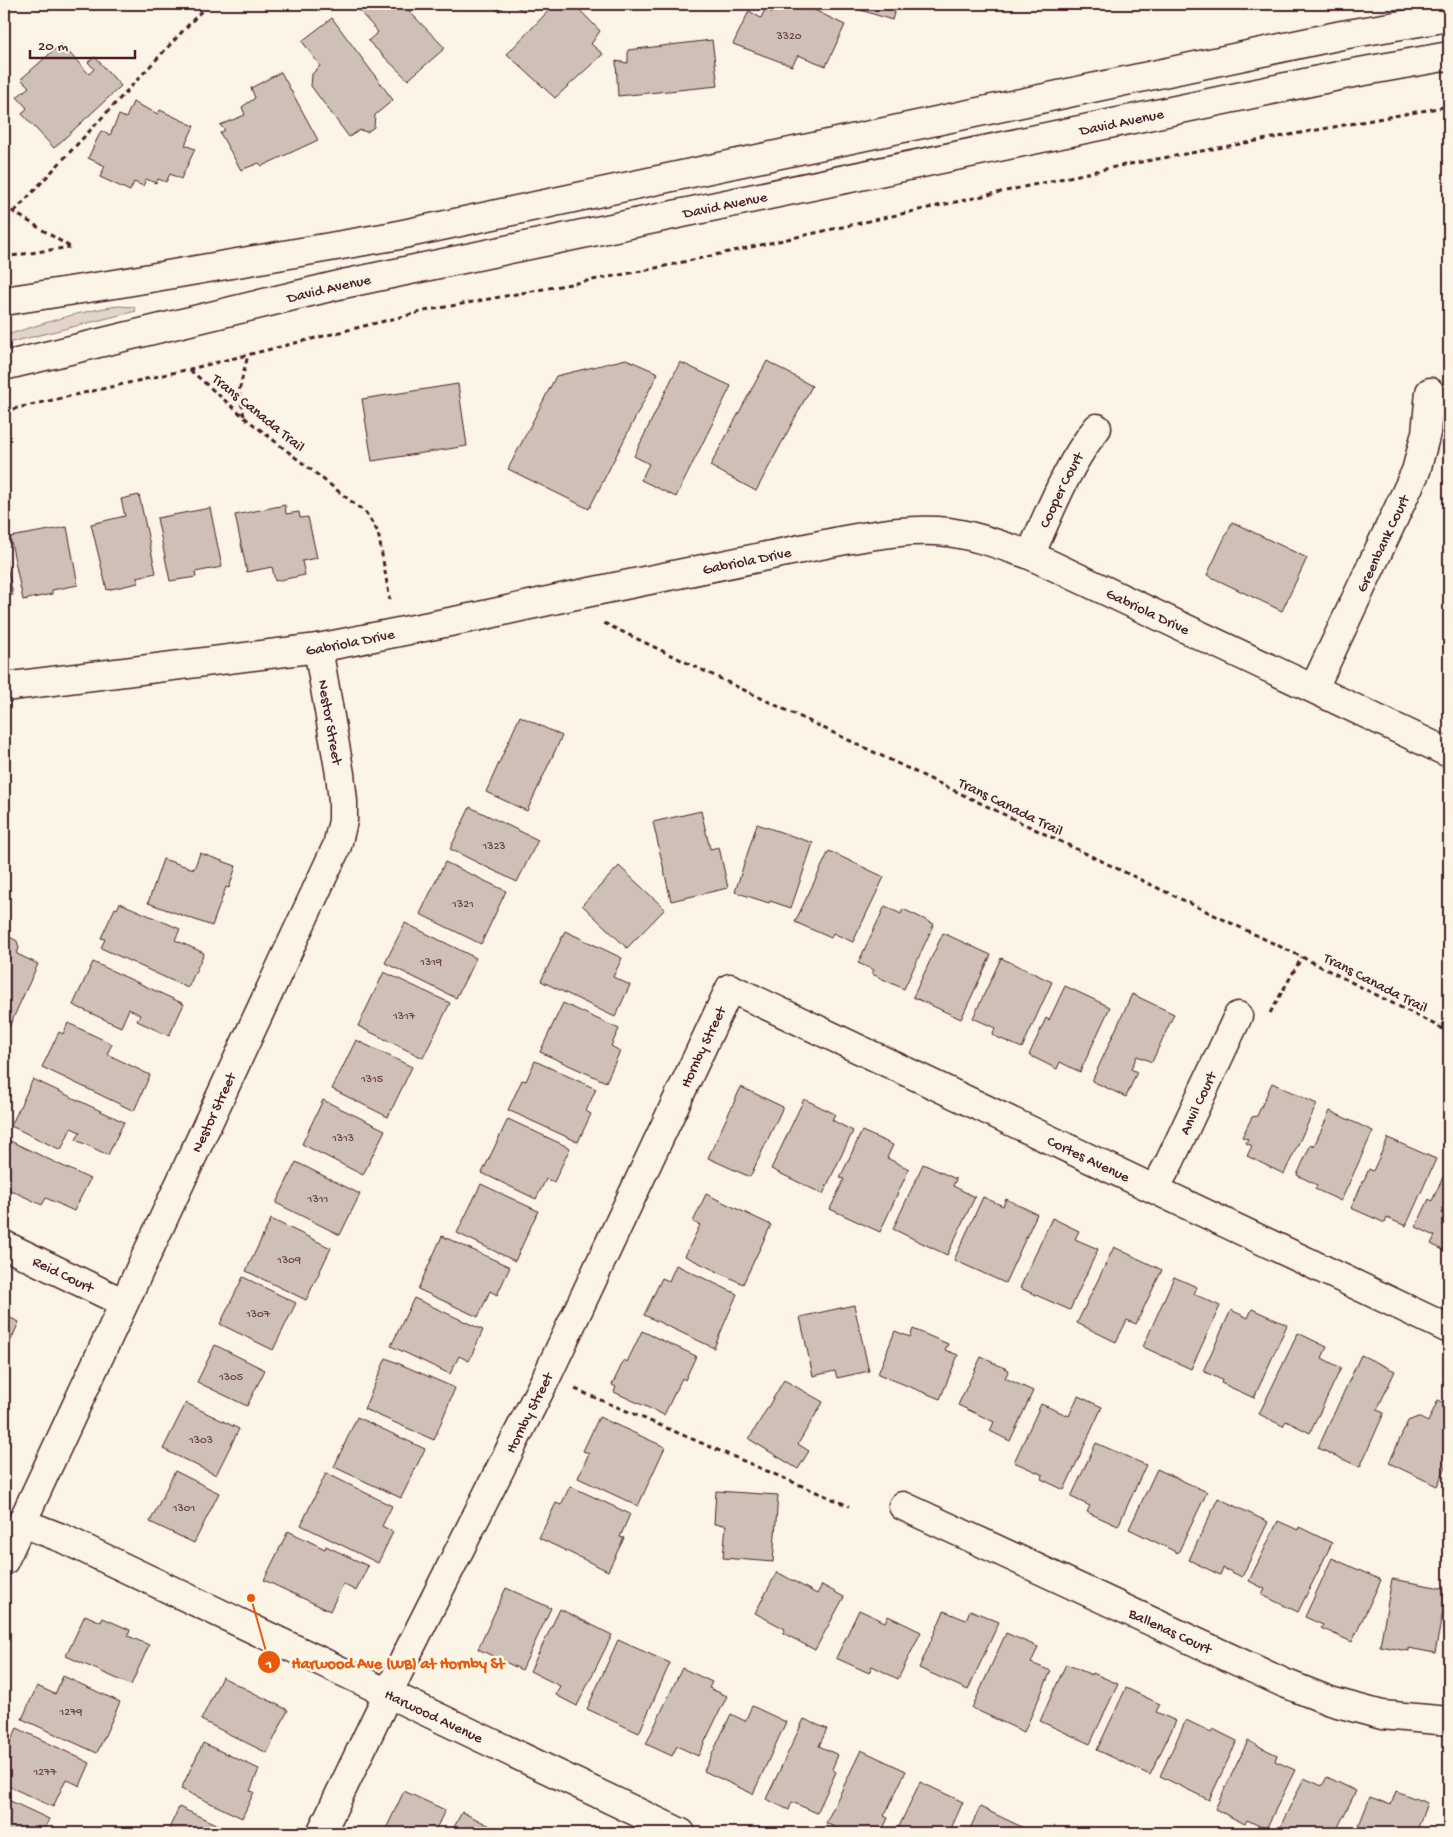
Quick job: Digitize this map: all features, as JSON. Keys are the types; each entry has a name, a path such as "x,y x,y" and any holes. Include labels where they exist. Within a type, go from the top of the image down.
{"street":[{"path":"4,301 394,236 1333,37 1449,17"},
{"name":"David Avenue","path":"4,366 343,284 1338,76 1449,56"},
{"name":"Greenbank Court","path":"1314,688 1416,470 1426,433 1430,392"},
{"name":"Cooper Court","path":"1030,555 1073,462 1097,428"},
{"name":"Gabriola Drive","path":"4,687 318,648 836,542 896,532 947,532 993,542 1030,555 1449,752"},
{"name":"Nestor Street","path":"4,1561 337,846 343,821 343,801 318,648"},
{"name":"Cortes Avenue","path":"730,988 1449,1329"},
{"name":"Hornby Street","path":"321,1833 409,1650 547,1376 730,988"},
{"name":"Anvil Court","path":"1155,1189 1238,1016"},
{"name":"Reid Court","path":"4,1245 124,1303"},
{"name":"Ballenas Court","path":"904,1506 1284,1683 1330,1701 1382,1715 1449,1721"},
{"name":"Harwood Avenue","path":"22,1522 64,1539 681,1833"}],"path":[{"path":"14,212 208,4"},
{"path":"4,411 190,370 429,310 647,270 1119,166 1449,106"},
{"path":"4,206 70,246 4,257"},
{"path":"244,417 239,391 248,355"},
{"name":"Trans Canada Trail","path":"190,370 244,417 366,513 378,532 395,632"},
{"name":"Trans Canada Trail","path":"566,597 610,627 1302,957 1449,1032"},
{"path":"1238,1016 1265,1022 1302,957"},
{"path":"547,1376 849,1506"}],"shaded area":[{"path":"118,306 134,307 136,311 4,344 4,336 75,315"}],"building":[{"path":"353,4 402,4 445,48 408,80 368,41 378,32"},
{"path":"491,4 509,4 498,11"},
{"path":"510,4 533,4 524,11"},
{"path":"555,4 574,4 600,31 591,44 603,54 555,98 507,54"},
{"path":"776,4 802,4 845,25 826,66 798,55 792,66 733,44 749,11 761,18 766,7 772,13"},
{"path":"842,4 897,4 892,20"},
{"path":"897,4 914,4 913,6"},
{"path":"332,18 393,100 375,115 374,127 367,132 360,130 349,137 311,86 312,74 320,66 302,41"},
{"path":"712,40 718,86 618,96 616,61 628,63 628,50"},
{"path":"61,44 89,74 94,69 88,62 95,57 121,86 54,148 22,114 27,108 17,97 29,87 21,79"},
{"path":"281,72 318,140 262,166 259,163 241,170 220,133 225,130 220,125 245,115 242,107 255,98 251,88"},
{"path":"133,102 158,114 160,110 194,126 185,145 195,149 181,179 170,174 166,182 158,179 156,183 146,179 143,186 134,182 130,191 100,177 105,166 88,158 101,131 110,135 119,115 126,118"},
{"path":"626,359 658,373 589,509 508,469 556,376"},
{"path":"767,361 812,386 756,491 710,466"},
{"path":"680,362 731,386 676,497 641,480 649,464 634,456"},
{"path":"458,384 467,446 372,461 362,399"},
{"path":"139,495 156,573 137,577 138,583 107,590 91,524 125,516 121,499"},
{"path":"285,505 286,514 299,512 300,518 308,517 317,558 302,561 305,575 275,581 272,567 247,572 235,515"},
{"path":"210,508 222,567 195,572 196,577 170,581 157,518"},
{"path":"1232,522 1307,558 1282,611 1207,575"},
{"path":"67,527 78,585 52,590 52,594 23,600 10,537"},
{"path":"4,552 13,595 4,597"},
{"path":"520,716 562,736 527,811 486,792"},
{"path":"470,807 538,840 517,882 450,849"},
{"path":"701,811 710,849 719,847 728,888 671,901 653,822"},
{"path":"757,824 813,843 791,908 735,892"},
{"path":"829,851 884,877 853,942 833,933 831,938 795,922"},
{"path":"200,853 236,866 229,888 226,887 212,926 148,903 163,859 194,869"},
{"path":"445,862 506,891 481,944 420,914"},
{"path":"619,866 665,909 627,948 582,905"},
{"path":"120,903 180,929 175,940 204,953 188,988 101,948 105,939 101,938 115,908 117,909"},
{"path":"885,906 901,914 903,909 934,924 904,989 872,974 874,970 858,963"},
{"path":"405,923 476,958 456,998 385,963"},
{"path":"565,931 622,958 613,977 630,985 615,1017 541,981"},
{"path":"943,933 991,955 961,1019 913,997"},
{"path":"10,937 17,941 19,948 17,954 38,964 4,1038 4,940"},
{"path":"1001,958 1052,982 1022,1048 992,1035 995,1028 973,1018"},
{"path":"93,962 184,1004 169,1036 137,1021 140,1015 129,1009 121,1027 73,1005"},
{"path":"384,972 450,1003 423,1058 358,1026"},
{"path":"1065,986 1110,1007 1080,1072 1060,1062 1057,1069 1029,1055 1046,1018 1049,1020"},
{"path":"1132,994 1174,1014 1152,1062 1137,1056 1131,1069 1137,1072 1126,1097 1092,1081"},
{"path":"563,1003 619,1029 611,1046 620,1051 606,1082 540,1052"},
{"path":"68,1023 112,1044 107,1054 150,1075 134,1111 42,1067 59,1032 63,1034"},
{"path":"356,1040 412,1067 388,1117 332,1089"},
{"path":"535,1061 596,1089 586,1111 591,1114 578,1142 508,1110 522,1080 526,1081"},
{"path":"33,1079 124,1122 108,1155 76,1140 80,1132 71,1128 61,1150 11,1126"},
{"path":"1272,1083 1317,1104 1284,1174 1247,1156 1252,1146 1246,1143 1248,1139 1242,1137 1252,1117 1257,1116"},
{"path":"741,1087 783,1107 750,1177 708,1158"},
{"path":"804,1099 835,1114 832,1120 853,1131 823,1194 771,1169"},
{"path":"323,1100 385,1130 363,1175 302,1144"},
{"path":"1330,1111 1373,1131 1341,1201 1315,1189 1317,1185 1297,1175 1311,1144 1314,1146"},
{"path":"508,1119 570,1148 554,1182 546,1179 536,1199 482,1173"},
{"path":"862,1131 893,1145 887,1158 909,1169 880,1232 830,1209 844,1179 840,1178"},
{"path":"4,1138 90,1179 74,1211 46,1198 42,1205 4,1187"},
{"path":"1388,1138 1436,1159 1406,1226 1387,1218 1385,1223 1351,1208 1369,1169 1373,1171"},
{"path":"296,1162 360,1194 340,1235 276,1203"},
{"path":"923,1164 956,1179 953,1186 975,1197 947,1255 893,1229"},
{"path":"1447,1168 1449,1169 1449,1253 1431,1244 1435,1236 1416,1227 1429,1199 1432,1201"},
{"path":"481,1184 538,1211 515,1261 457,1233"},
{"path":"706,1194 771,1225 743,1284 685,1256 700,1225 693,1222"},
{"path":"983,1197 1003,1206 1006,1199 1037,1214 1005,1283 954,1260"},
{"path":"1052,1218 1079,1231 1075,1239 1098,1249 1070,1310 1020,1288"},
{"path":"271,1219 331,1248 306,1300 246,1271"},
{"path":"442,1236 510,1267 497,1295 490,1291 478,1317 418,1289"},
{"path":"1114,1247 1162,1270 1136,1324 1127,1320 1116,1342 1077,1323"},
{"path":"676,1265 737,1294 714,1348 644,1315 662,1278 669,1281"},
{"path":"243,1277 296,1303 273,1350 220,1324"},
{"path":"1174,1277 1197,1287 1194,1294 1220,1306 1191,1369 1143,1347"},
{"path":"414,1298 483,1330 469,1361 459,1356 450,1374 391,1346"},
{"path":"854,1305 869,1371 837,1378 835,1371 813,1376 800,1317"},
{"path":"1252,1309 1287,1325 1254,1398 1221,1383 1222,1380 1203,1371 1231,1310 1248,1318"},
{"path":"4,1315 19,1322 4,1356"},
{"path":"913,1329 948,1344 945,1350 958,1355 940,1399 878,1374 895,1331 910,1337"},
{"path":"642,1331 696,1356 685,1380 682,1378 664,1415 614,1392 616,1387 612,1385 624,1360 627,1362"},
{"path":"1298,1333 1327,1347 1322,1358 1341,1368 1310,1433 1286,1421 1283,1426 1259,1414"},
{"path":"215,1345 265,1370 247,1406 197,1382"},
{"path":"1361,1355 1395,1371 1377,1410 1384,1413 1360,1467 1318,1448"},
{"path":"981,1357 1009,1370 1005,1378 1033,1391 1010,1441 990,1431 994,1422 958,1405"},
{"path":"386,1358 455,1388 434,1440 364,1409"},
{"path":"784,1380 823,1402 798,1444 809,1451 798,1469 749,1439"},
{"path":"1078,1396 1102,1407 1064,1490 1041,1479 1043,1475 1014,1462 1041,1404 1069,1416"},
{"path":"1438,1400 1449,1405 1449,1460 1437,1486 1389,1463 1408,1421 1418,1417 1428,1422"},
{"path":"186,1403 239,1429 216,1475 163,1449"},
{"path":"357,1417 425,1449 401,1498 334,1467"},
{"path":"599,1417 665,1447 638,1506 578,1478 589,1453 583,1451"},
{"path":"1096,1443 1146,1465 1118,1526 1087,1512 1090,1506 1071,1497"},
{"path":"1157,1469 1207,1492 1178,1553 1129,1529"},
{"path":"175,1471 219,1493 194,1543 150,1522"},
{"path":"326,1473 392,1506 382,1526 393,1532 378,1563 301,1525"},
{"path":"570,1486 630,1514 620,1537 624,1538 608,1571 539,1538 556,1503 561,1505"},
{"path":"716,1491 778,1495 773,1562 723,1558 726,1525 714,1524"},
{"path":"1218,1498 1268,1522 1242,1577 1223,1568 1220,1575 1189,1560"},
{"path":"1278,1521 1298,1530 1299,1527 1332,1543 1298,1612 1262,1595 1265,1589 1249,1581"},
{"path":"288,1531 325,1549 326,1546 368,1566 356,1591 343,1584 330,1611 264,1580"},
{"path":"1332,1558 1381,1580 1352,1642 1321,1628 1323,1625 1305,1617"},
{"path":"777,1572 817,1594 822,1585 844,1597 815,1650 783,1633 785,1629 755,1613"},
{"path":"1392,1579 1447,1589 1435,1653 1408,1648 1408,1651 1380,1646"},
{"path":"506,1588 551,1608 522,1670 478,1649"},
{"path":"560,1609 612,1635 577,1706 556,1695 560,1686 530,1671"},
{"path":"859,1610 885,1622 888,1616 921,1632 898,1679 872,1666 869,1673 836,1658"},
{"path":"970,1610 999,1622 968,1690 919,1668 944,1611 966,1620"},
{"path":"85,1615 101,1622 103,1618 130,1630 128,1636 149,1645 131,1685 66,1656"},
{"path":"1006,1633 1038,1647 1031,1663 1051,1671 1024,1732 972,1708"},
{"path":"618,1640 670,1663 639,1733 587,1709"},
{"path":"1066,1664 1118,1684 1090,1744 1040,1721"},
{"path":"682,1668 712,1682 709,1688 727,1696 698,1756 677,1746 672,1756 646,1744"},
{"path":"63,1676 120,1702 97,1753 22,1719 37,1686 55,1694"},
{"path":"222,1677 288,1710 267,1753 201,1720"},
{"path":"1126,1688 1160,1704 1156,1712 1176,1721 1150,1775 1097,1750"},
{"path":"752,1706 786,1722 753,1794 704,1771 731,1714 745,1721"},
{"path":"804,1719 827,1729 819,1746 838,1755 832,1769 836,1772 817,1813 792,1802 789,1810 766,1799"},
{"path":"1186,1720 1211,1732 1213,1729 1237,1741 1209,1800 1160,1776"},
{"path":"17,1728 90,1763 80,1786 66,1779 53,1807 4,1784 4,1763 9,1753 5,1752"},
{"path":"1248,1741 1277,1755 1275,1761 1295,1770 1266,1829 1247,1820 1245,1824 1215,1809"},
{"path":"203,1743 259,1769 250,1791 254,1792 242,1818 181,1789"},
{"path":"861,1750 906,1771 884,1816 888,1818 881,1833 847,1833 826,1823"},
{"path":"1327,1777 1356,1791 1335,1833 1277,1833 1304,1778 1322,1786"},
{"path":"920,1782 963,1802 949,1833 896,1833"},
{"path":"404,1791 445,1810 434,1833 384,1833"},
{"path":"1396,1791 1427,1803 1416,1833 1356,1833 1370,1797 1391,1805"},
{"path":"4,1798 49,1819 43,1833 4,1833"},
{"path":"179,1807 235,1833 167,1833"},
{"path":"980,1807 1024,1828 1021,1833 968,1833"},
{"path":"462,1812 504,1833 451,1833"}],"place":[{"name":"Harwood Ave (WB) at Hornby St","path":"251,1598"}]}
